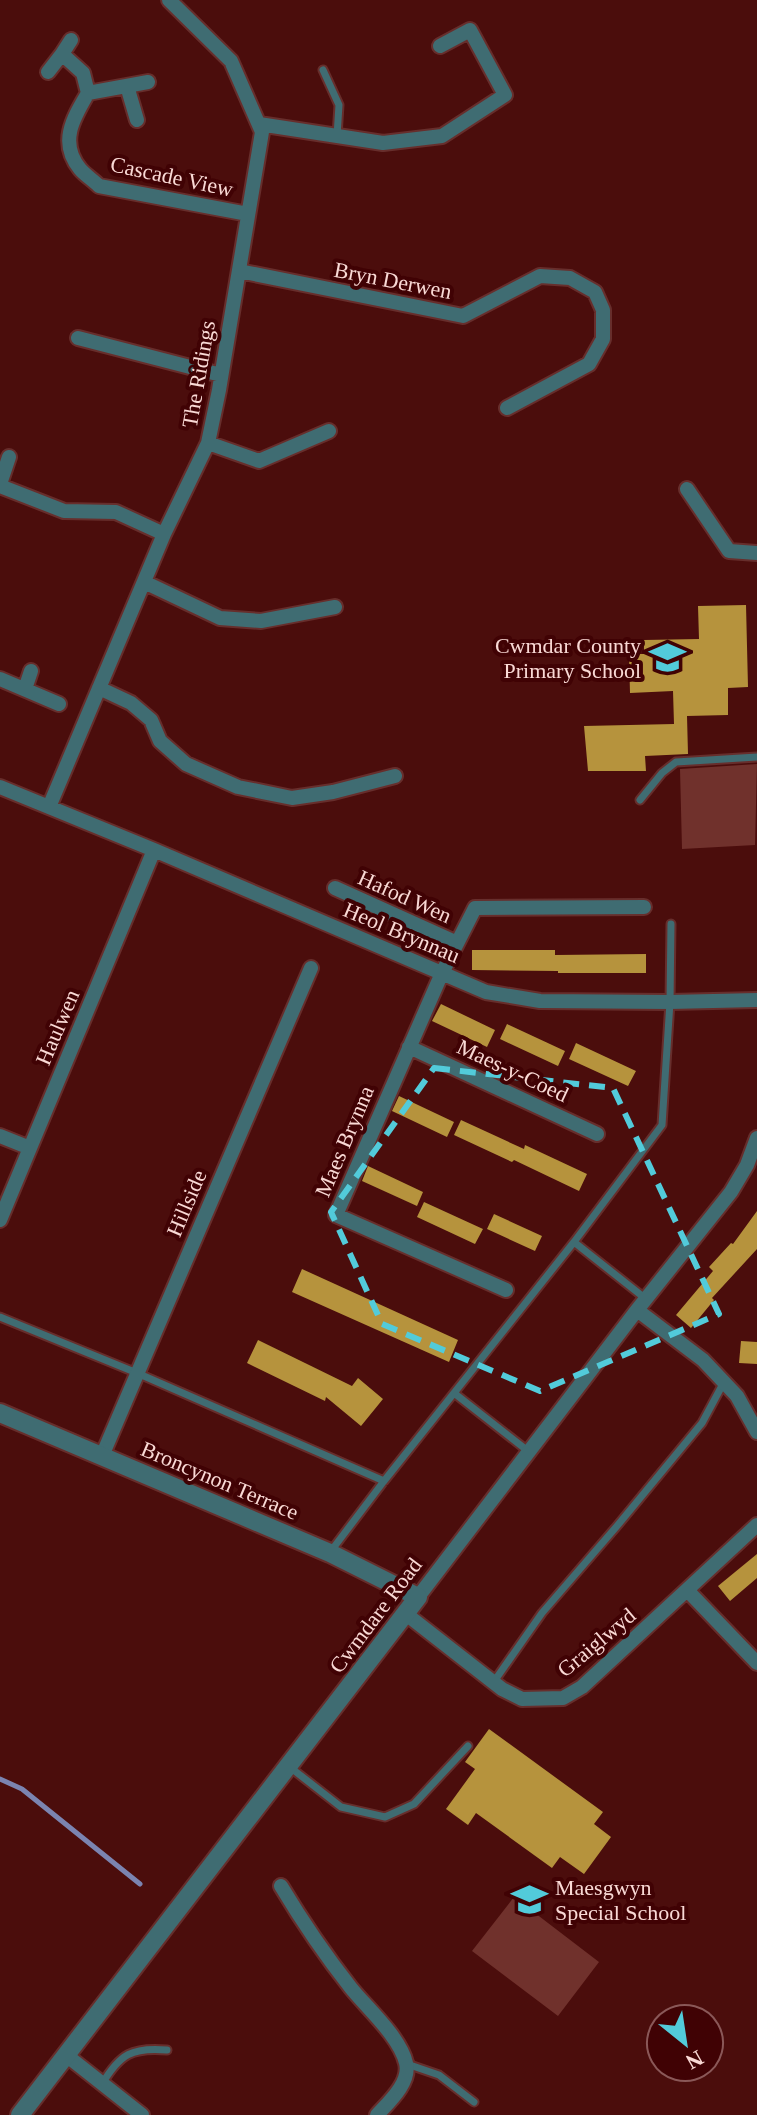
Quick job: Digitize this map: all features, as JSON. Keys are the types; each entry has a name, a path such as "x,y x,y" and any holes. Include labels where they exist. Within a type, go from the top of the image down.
{"street":[{"name":"The Ridings","path":"49,807 164,534 208,443 262,132 231,61 169,0"},
{"path":"259,124 383,143 442,136 505,95 470,30 440,46"},
{"path":"48,72 71,40"},
{"path":"62,54 83,73 88,93 148,82"},
{"path":"127,86 137,120"},
{"name":"Cascade View","path":"88,93 68,132 71,154 80,169 99,186 248,214"},
{"name":"Bryn Derwen","path":"239,271 463,316 540,276 570,278 595,292 603,310 603,339 589,364 507,408"},
{"path":"78,338 221,375"},
{"path":"208,443 259,461 329,431"},
{"path":"9,457 0,485 64,511 116,512 164,534"},
{"path":"687,489 729,551 757,553"},
{"path":"144,582 220,618 261,621 335,607"},
{"path":"25,689 31,671"},
{"path":"0,679 59,704"},
{"path":"99,688 131,703 151,720 160,741 186,764 238,787 292,798 333,792 395,776"},
{"name":"Heol Brynnau","path":"0,787 486,992 540,1001 757,1000"},
{"name":"Haulwen","path":"0,1220 154,850"},
{"name":"Hafod Wen","path":"335,888 457,943"},
{"path":"409,1047 475,908 644,907"},
{"name":"Hillside","path":"102,1456 311,968"},
{"name":"Maes-y-Coed","path":"409,1047 597,1134"},
{"name":"Maes Brynna","path":"409,1047 336,1215 506,1290"},
{"path":"0,1136 30,1148"},
{"name":"Cwmdare Road","path":"20,2115 641,1304 731,1192 747,1165 757,1138"},
{"path":"641,1304 724,1382 737,1396 756,1427"},
{"name":"Broncynon Terrace","path":"0,1413 330,1553 418,1597"},
{"name":"Graiglwyd","path":"406,1614 502,1689 522,1699 563,1698 582,1687 757,1525"},
{"path":"688,1591 757,1663"},
{"path":"281,1886 310,1934 396,2041 407,2063 406,2077 377,2115"},
{"path":"66,2055 142,2115"}],"lane":[{"path":"323,70 339,105 337,136"},
{"path":"640,800 662,773 676,762 757,757"},
{"path":"330,1553 662,1125 670,1002 671,924"},
{"path":"574,1242 641,1304"},
{"path":"0,1317 384,1481"},
{"path":"493,1683 542,1613 702,1423 724,1382"},
{"path":"454,1393 529,1451"},
{"path":"289,1767 341,1807 385,1817 414,1804 468,1746"},
{"path":"102,2084 113,2066 125,2055 146,2048 167,2050"},
{"path":"407,2063 439,2075 474,2102"}],"highlighted area":[{"path":"434,1068 613,1088 719,1314 540,1391 382,1324 331,1212"}],"shaded area":[{"path":"757,764 755,845 682,849 680,769"},
{"path":"514,1897 599,1962 558,2016 472,1951"}],"building":[{"path":"746,605 748,687 728,688 728,715 687,716 688,754 645,756 646,771 588,771 584,726 674,724 673,691 630,693 629,654 644,654 644,640 699,639 698,606"},
{"path":"472,950 555,950 555,955 646,954 646,973 472,970"},
{"path":"441,1004 495,1030 487,1047 432,1021"},
{"path":"507,1024 565,1051 558,1066 500,1039"},
{"path":"576,1043 636,1071 628,1086 569,1059"},
{"path":"399,1096 454,1122 447,1137 392,1111"},
{"path":"461,1120 587,1174 579,1191 454,1135"},
{"path":"368,1166 423,1192 417,1206 362,1181"},
{"path":"424,1202 483,1229 475,1244 417,1217"},
{"path":"757,1211 757,1249 712,1298 714,1300 691,1328 676,1315 713,1271 709,1267 733,1244"},
{"path":"494,1214 542,1236 535,1251 487,1229"},
{"path":"302,1269 458,1340 449,1362 292,1292"},
{"path":"258,1340 352,1386 358,1378 383,1399 361,1426 326,1397 325,1401 247,1363"},
{"path":"741,1341 757,1342 757,1364 739,1363"},
{"path":"757,1554 757,1578 730,1601 718,1586"},
{"path":"489,1729 603,1812 594,1824 611,1837 584,1874 560,1857 552,1868 476,1813 468,1825 446,1809 475,1769 465,1762"}],"waterway":[{"path":"0,1779 22,1789 140,1884"}],"place":[{"name":"Cwmdar County Primary School","path":"667,658"},
{"name":"Maesgwyn Special School","path":"529,1900"}]}
